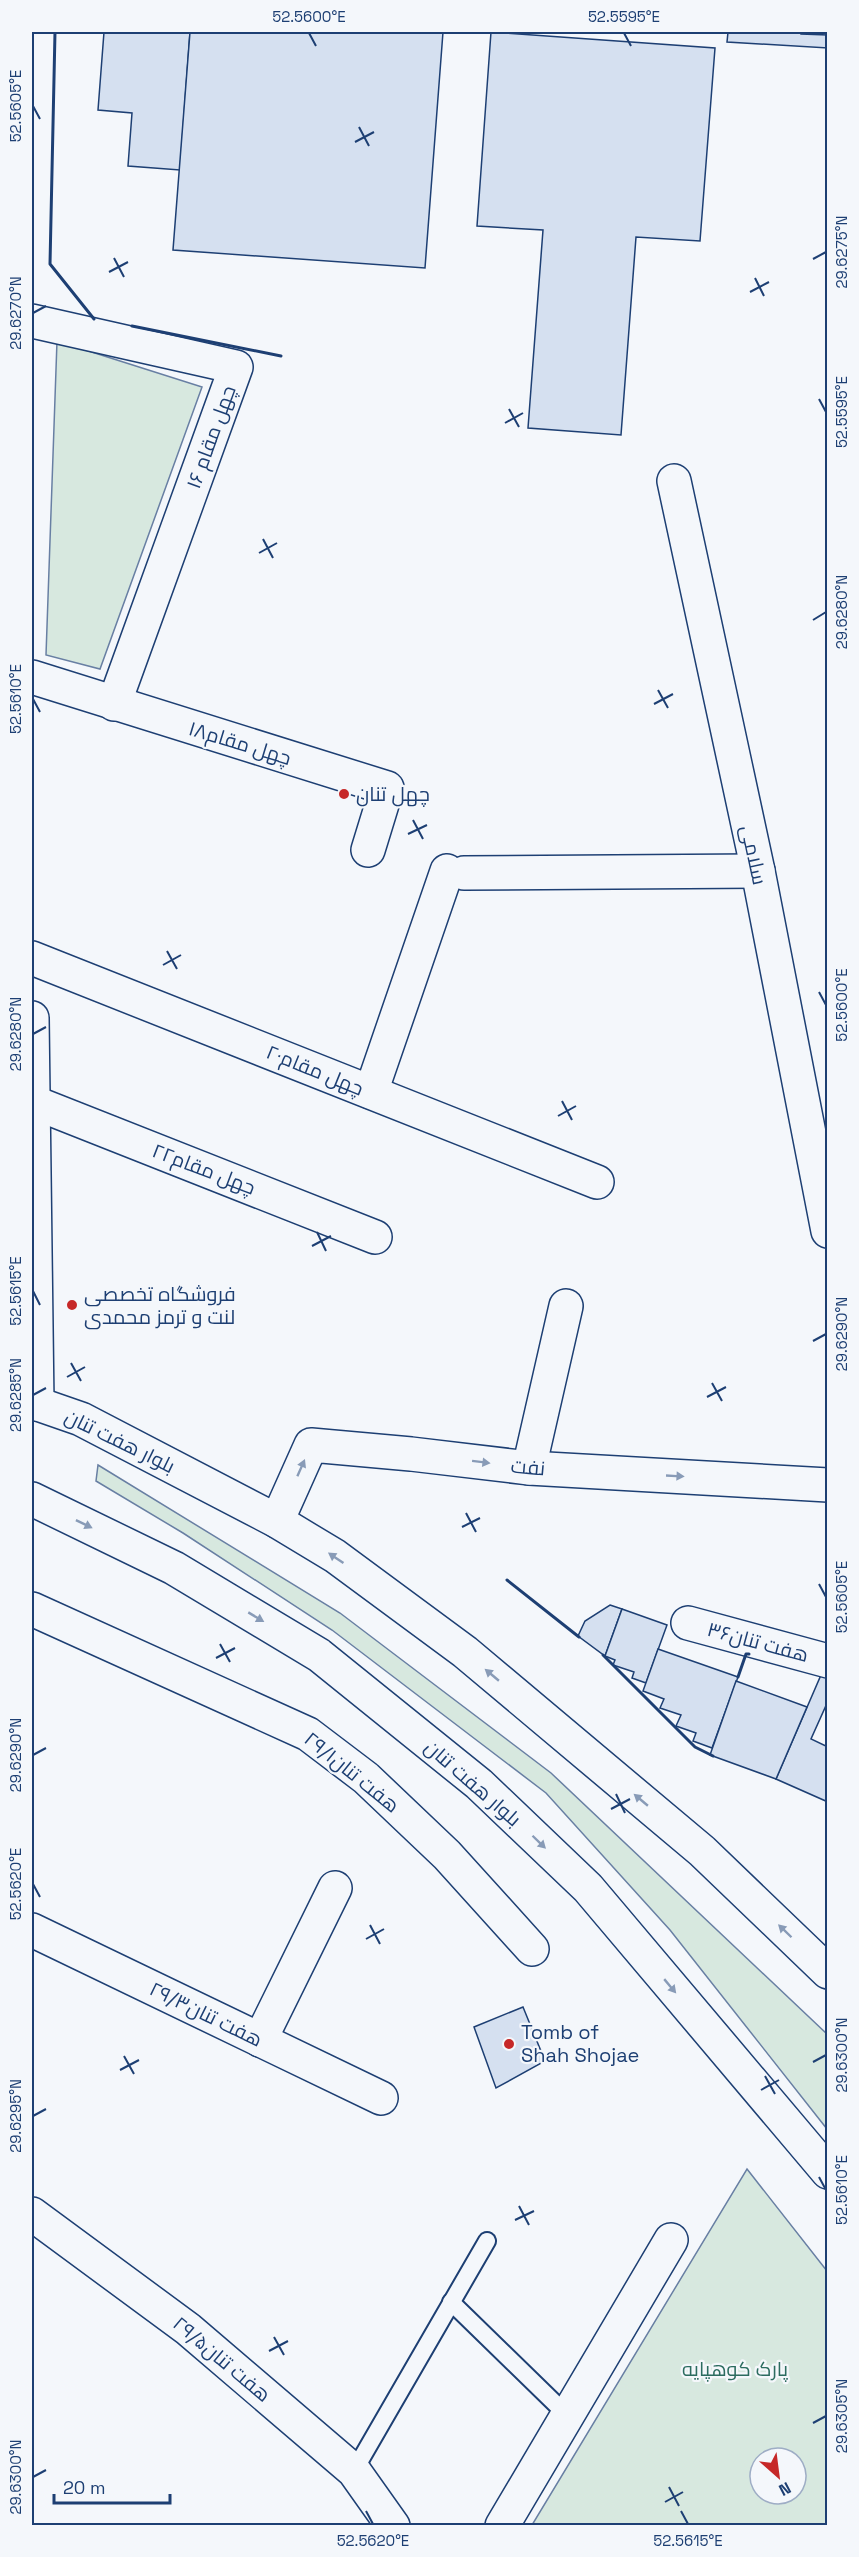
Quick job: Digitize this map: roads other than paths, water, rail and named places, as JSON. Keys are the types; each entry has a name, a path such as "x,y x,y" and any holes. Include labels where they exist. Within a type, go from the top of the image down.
{"street":[{"name":"چهل مقام ۱۶","path":"32,321 236,367 114,704"},
{"name":"سلامی","path":"674,481 758,871 828,1231"},
{"name":"۱۸چهل مقام","path":"32,677 387,788 368,850"},
{"path":"371,1092 456,872 758,871"},
{"name":"چهل مقام۲۰","path":"32,958 597,1182"},
{"path":"32,1018 34,1407"},
{"name":"چهل مقام۲۲","path":"33,1102 375,1237"},
{"path":"529,1468 566,1306"},
{"name":"بلوار هفت تنان","path":"34,1407 81,1419 277,1521 335,1556 465,1652 702,1851 828,1972"},
{"name":"نفت","path":"277,1521 311,1445 529,1468 828,1485"},
{"name":"بلوار هفت تنان","path":"32,1499 174,1568 319,1655 479,1784 588,1888 828,2172"},
{"name":"۲۹/۱هفت تنان","path":"32,1610 308,1734 366,1778 447,1855 532,1949"},
{"name":"هفت تنان۳۶","path":"688,1623 828,1661"},
{"path":"260,2040 335,1888"},
{"name":"۲۹/۳هفت تنان","path":"32,1930 381,2098"},
{"name":"۲۹/۵هفت تنان","path":"32,2214 188,2329 354,2471 393,2526"},
{"path":"502,2526 672,2240"}],"lane":[{"path":"354,2471 487,2241"},
{"path":"451,2302 567,2415"}],"place":[{"name":"چهل تنان","path":"344,794"},
{"name":"فروشگاه تخصصی لنت و ترمز محمدی","path":"72,1305"},
{"name":"Tomb of Shah Shojae","path":"509,2044"}],"park label":[{"name":"پارک کوهپایه","path":"735,2369"}]}
